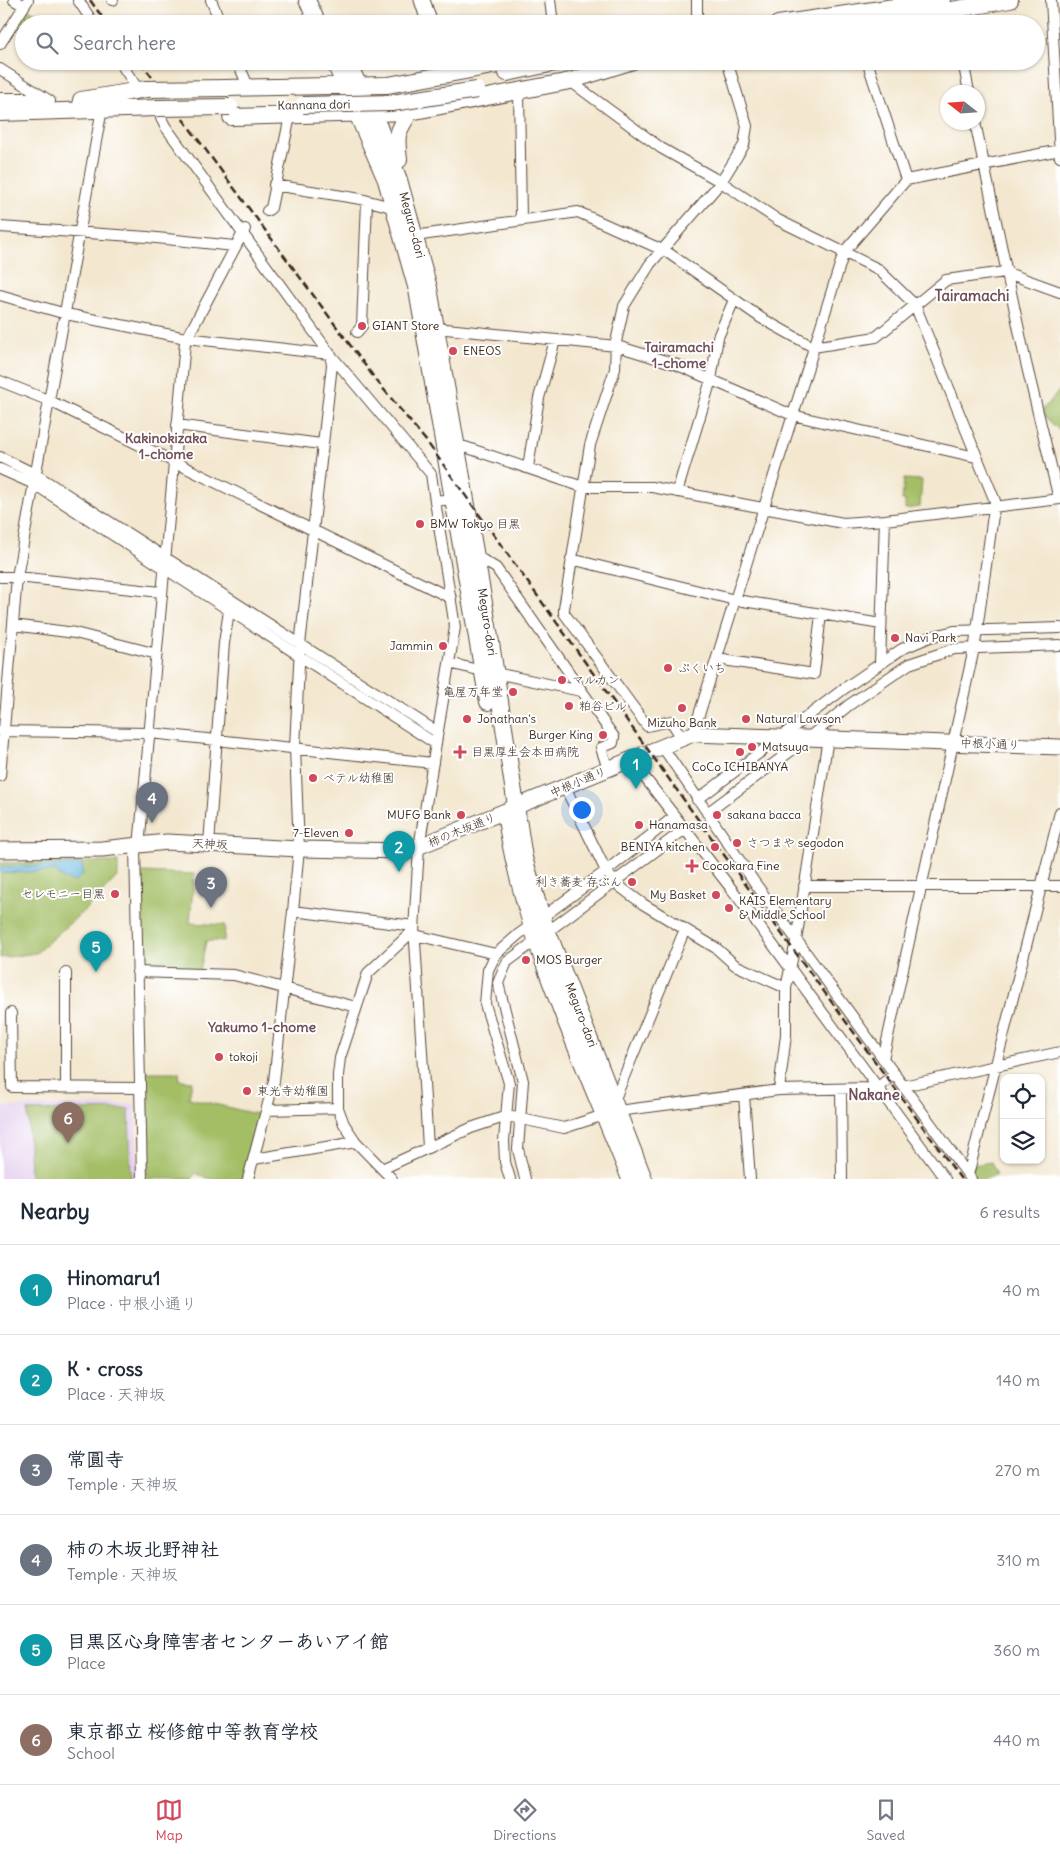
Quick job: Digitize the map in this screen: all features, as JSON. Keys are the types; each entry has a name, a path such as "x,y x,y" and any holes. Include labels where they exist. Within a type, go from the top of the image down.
{"main road":[{"path":"307,0 314,15"},
{"path":"320,0 326,15"},
{"path":"926,15 1010,0"},
{"path":"841,15 951,11"},
{"path":"305,96 322,78 327,70"},
{"name":"Meguro-dori","path":"339,70 352,86 399,180 415,236 436,328 476,556 489,670 510,810 512,858 612,1109 644,1179"},
{"name":"Meguro-dori","path":"349,70 352,86"},
{"path":"228,102 249,88 305,96 352,86 404,83 439,70"},
{"name":"Kannana dori","path":"476,85 531,70"},
{"name":"Kannana dori","path":"0,113 151,100 228,102 305,96 390,94 476,85 569,70"},
{"path":"228,102 290,116 410,112 570,81 605,70"},
{"path":"81,105 151,100"},
{"path":"81,105 101,114 151,100"},
{"name":"Kannana dori","path":"0,101 50,101 81,105"},
{"path":"399,180 397,132 410,112"},
{"name":"Meguro-dori","path":"367,114 417,290 472,606 489,670"},
{"name":"Meguro-dori","path":"612,1109 630,1179"}],"street":[{"path":"14,0 26,3 18,15"},
{"path":"78,0 88,15"},
{"path":"210,0 217,15"},
{"path":"422,0 427,15"},
{"path":"550,0 551,15"},
{"path":"697,0 697,15"},
{"path":"1051,0 1057,61 1060,157"},
{"path":"0,44 15,20"},
{"path":"0,69 50,101"},
{"path":"126,70 151,100 164,126 244,229 330,354 431,474 455,627 419,847 414,930 428,1147"},
{"path":"241,70 249,88"},
{"path":"730,70 747,126 747,137 721,182 650,264 624,306 616,346 614,369 590,446 564,613 647,726 671,721 687,736 717,659 844,252 906,180 1060,150"},
{"path":"870,70 906,180"},
{"path":"965,70 968,85"},
{"path":"570,81 662,148 721,182 778,220 878,269 915,305 995,506 977,631 954,743 883,1059"},
{"path":"519,91 521,220"},
{"path":"0,776 2,730 17,577 101,114"},
{"path":"267,211 270,208 290,116"},
{"path":"457,448 465,447 583,487 652,487 763,510 843,523 884,520 1060,499 1058,478 1006,272 977,130"},
{"path":"274,185 367,201 395,208"},
{"path":"357,332 362,326 367,201"},
{"path":"415,236 578,212 662,249 734,300 813,348 876,337 946,280 1006,272 1060,292"},
{"path":"0,227 148,237 234,246"},
{"path":"142,1179 137,972 137,847 150,733 163,569 186,338 244,229"},
{"path":"0,295 66,314 186,338 330,354"},
{"path":"677,492 711,380 718,337 734,300"},
{"path":"436,328 616,346 675,364 792,415 976,457"},
{"path":"528,467 539,398 555,340"},
{"path":"248,1179 277,1065 293,912 299,849 295,748 300,645 314,530 321,444 332,365 330,354"},
{"path":"0,381 50,401 314,530 451,604 472,606"},
{"path":"177,424 321,444"},
{"path":"0,457 165,557 300,645 438,731"},
{"path":"0,469 35,479 163,569 436,744"},
{"path":"434,500 452,498"},
{"path":"880,663 884,520"},
{"path":"476,556 496,568 614,738 612,743 600,748 606,763 612,767"},
{"path":"571,559 735,599 881,624"},
{"path":"0,577 17,577 161,592"},
{"path":"209,844 229,611"},
{"path":"717,659 814,674 821,614"},
{"path":"13,625 75,633 123,648 156,654"},
{"path":"702,806 793,738 880,663 902,649 930,637 954,631 1060,628"},
{"path":"702,806 793,738 856,700 910,664 954,649 974,645 1060,645"},
{"path":"449,662 474,669 489,670 581,690"},
{"path":"2,730 150,733 433,763"},
{"name":"中根小通り","path":"510,810 687,736 828,738 1060,747"},
{"path":"779,1090 786,1035 786,988 796,941 828,738"},
{"path":"662,746 796,941 970,1177"},
{"path":"631,760 878,1086 945,1179"},
{"path":"565,787 606,871 615,883 643,904 716,948 735,965 786,988"},
{"name":"柿の木坂通り","path":"419,847 510,810"},
{"path":"970,1177 1060,812"},
{"path":"525,1179 518,1149 523,1081 498,982 507,962 540,928 606,871 680,823"},
{"path":"510,1179 505,1162 504,1141 508,1116 509,1084 485,1004 488,970 496,954 615,883 680,823"},
{"name":"天神坂","path":"0,850 137,847 162,842 299,849 405,851 419,847"},
{"path":"804,886 1060,886"},
{"path":"293,912 414,930 496,954"},
{"path":"612,1109 685,928"},
{"path":"392,1179 356,1142 344,1124 338,1108 340,1058 368,973 414,930"},
{"path":"66,972 66,1087"},
{"path":"137,972 234,975 356,1007"},
{"path":"11,1013 12,1087 140,1088"},
{"path":"903,1086 1060,1052"},
{"path":"382,1169 471,1128 508,1116 564,1128 612,1109 779,1090 842,1089 878,1086 895,1074"},
{"path":"842,1089 842,1179"},
{"path":"744,1095 750,1179"},
{"path":"267,1110 338,1108"},
{"path":"254,1159 356,1142"}],"shaded area":[{"path":"135,1104 138,1179 0,1179 0,1107"}],"green space":[{"path":"26,7 38,15 22,15"},
{"path":"1060,390 1060,431 1044,416 1043,409"},
{"path":"904,479 922,480 920,507 905,509 905,500 902,500"},
{"path":"118,862 118,876 87,908 36,953 0,958 0,863"},
{"path":"142,872 194,874 190,923 225,925 224,941 206,941 200,971 144,969"},
{"path":"144,1072 179,1072 180,1080 192,1081 189,1098 260,1115 242,1179 210,1179 195,1173 192,1179 147,1179"},
{"path":"129,1109 131,1179 30,1179 28,1111"},
{"path":"991,1162 997,1174 986,1179 977,1179 972,1172 974,1165"}],"water":[{"path":"83,865 82,875 74,882 62,878 55,871 0,873 0,867"}],"railway":[{"path":"90,0 101,15"},
{"path":"147,70 376,380 427,442 689,807 961,1179"}],"place":[{"name":"GIANT Store","path":"362,326"},
{"name":"ENEOS","path":"453,351"},
{"name":"BMW Tokyo 目黒","path":"420,524"},
{"name":"Navi Park","path":"895,638"},
{"name":"Jammin","path":"443,646"},
{"name":"ぷくいち","path":"668,668"},
{"name":"マルカン","path":"562,680"},
{"name":"亀屋万年堂","path":"513,692"},
{"name":"粕谷ビル","path":"569,706"},
{"name":"Mizuho Bank","path":"682,708"},
{"name":"Jonathan's","path":"467,719"},
{"name":"Natural Lawson","path":"746,719"},
{"name":"Burger King","path":"603,735"},
{"name":"Matsuya","path":"752,747"},
{"name":"目黒厚生会本田病院","path":"460,752"},
{"name":"CoCo ICHIBANYA","path":"740,752"},
{"name":"ベテル幼稚園","path":"313,778"},
{"name":"Hinomaru1","path":"636,789"},
{"name":"MUFG Bank","path":"461,815"},
{"name":"sakana bacca","path":"717,815"},
{"name":"柿の木坂北野神社","path":"152,823"},
{"name":"Hanamasa","path":"639,825"},
{"name":"7-Eleven","path":"349,833"},
{"name":"さつまや segodon","path":"737,843"},
{"name":"BENIYA kitchen","path":"715,847"},
{"name":"Cocokara Fine","path":"692,866"},
{"name":"K・cross","path":"399,872"},
{"name":"利き蕎麦 存ぶん","path":"632,882"},
{"name":"セレモニー目黒","path":"115,894"},
{"name":"My Basket","path":"716,895"},
{"name":"常圓寺","path":"211,908"},
{"name":"KAIS Elementary & Middle School","path":"729,908"},
{"name":"MOS Burger","path":"526,960"},
{"name":"目黒区心身障害者センターあいアイ館","path":"96,972"},
{"name":"tokoji","path":"219,1057"},
{"name":"東光寺幼稚園","path":"247,1091"},
{"name":"東京都立 桜修館中等教育学校","path":"68,1143"}],"district":[{"name":"Tairamachi","path":"972,296"},
{"name":"Tairamachi 1-chome","path":"679,356"},
{"name":"Kakinokizaka 1-chome","path":"166,446"},
{"name":"Yakumo 1-chome","path":"262,1027"},
{"name":"Nakane","path":"874,1095"}]}
